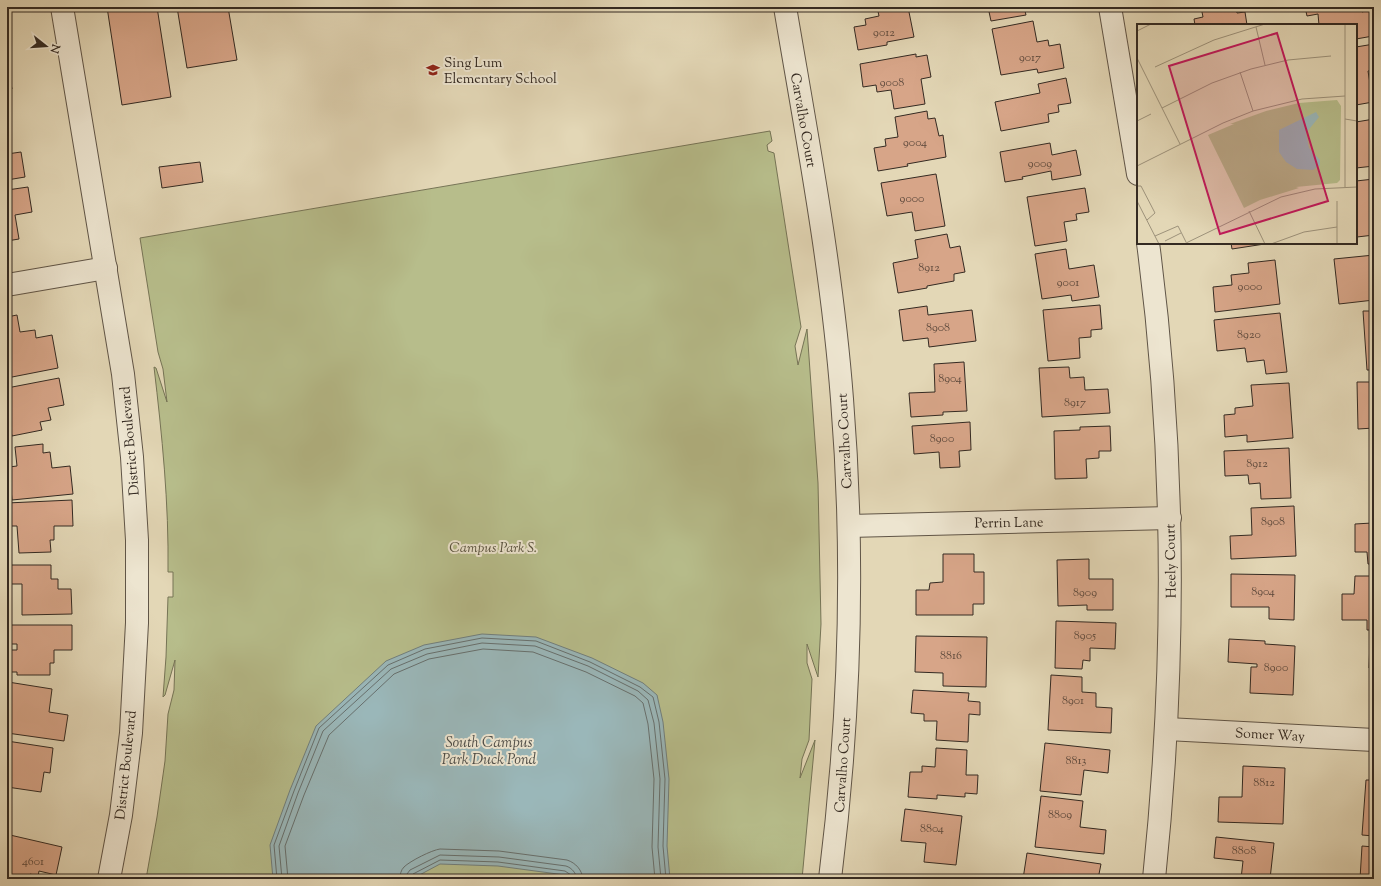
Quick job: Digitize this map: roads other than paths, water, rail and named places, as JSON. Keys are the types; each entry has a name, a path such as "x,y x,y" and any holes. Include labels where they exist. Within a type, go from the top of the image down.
{"street":[{"name":"District Boulevard","path":"62,7 123,374 132,457 136,540 137,608 130,733 121,815 109,879"},
{"name":"Carvalho Court","path":"784,7 829,280 842,399 849,526 850,606 845,727 839,806 830,879"},
{"path":"1110,7 1137,168"},
{"name":"Heely Court","path":"1148,244 1165,419 1170,518 1170,609 1167,729 1154,879"},
{"path":"7,285 106,268"},
{"name":"Perrin Lane","path":"849,526 1170,518"},
{"name":"Somer Way","path":"1167,729 1374,740"}],"water":[{"name":"South Campus Park Duck Pond","path":"482,634 536,637 592,658 643,683 657,695 663,722 669,779 667,846 670,879 569,879 565,875 498,866 440,864 412,879 273,879 270,845 316,726 386,661 424,645"}],"place":[{"name":"Sing Lum Elementary School","path":"433,70"}],"park label":[{"name":"Campus Park S.","path":"493,547"}]}
